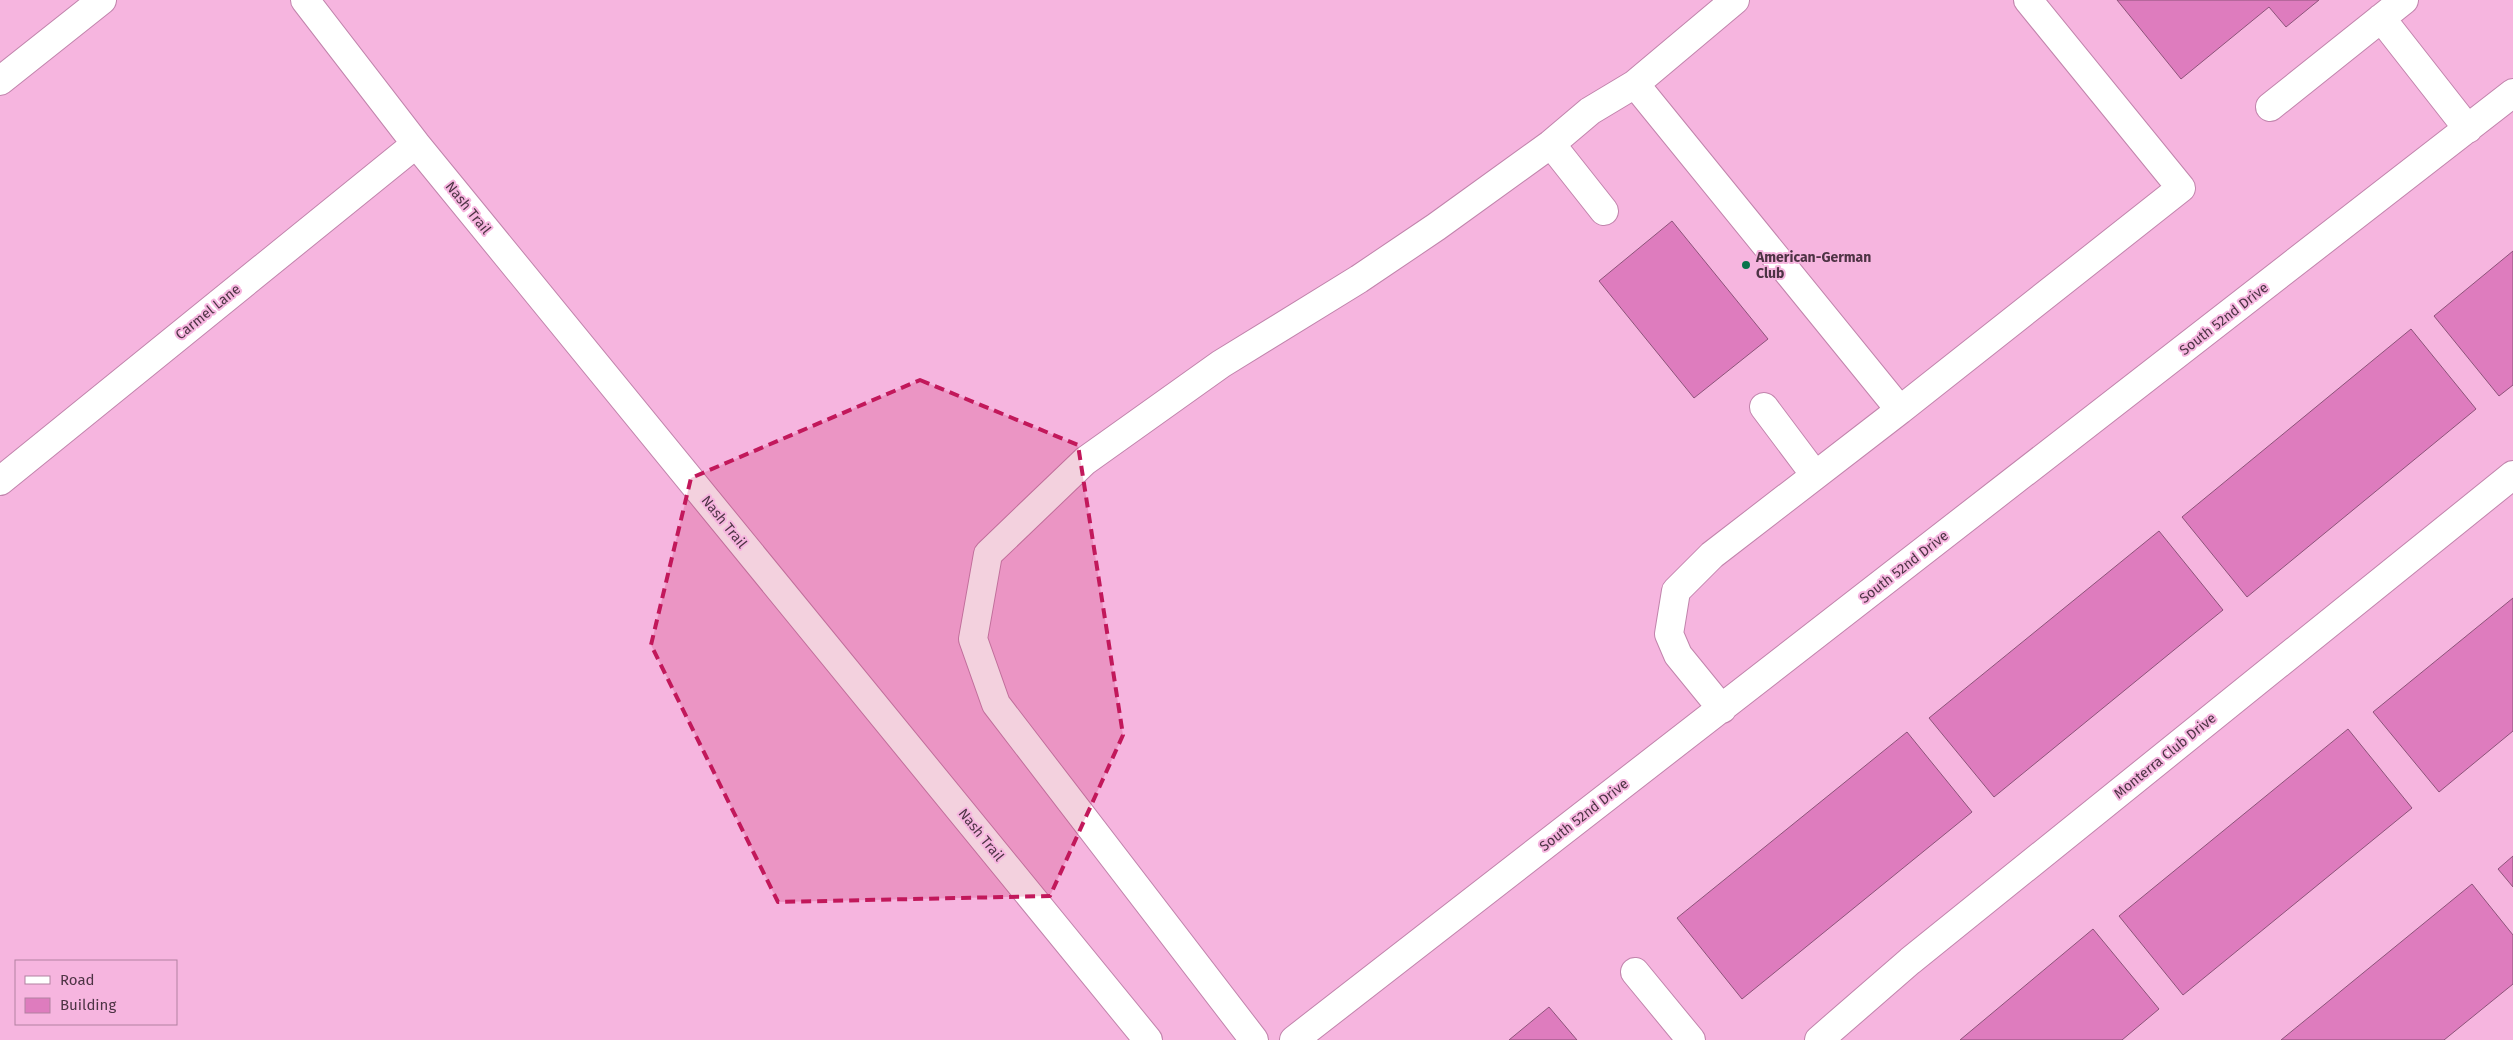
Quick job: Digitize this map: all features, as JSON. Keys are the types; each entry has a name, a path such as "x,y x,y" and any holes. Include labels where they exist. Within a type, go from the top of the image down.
{"street":[{"path":"0,81 102,0"},
{"name":"Nash Trail","path":"305,0 416,144 1148,1040"},
{"path":"1254,1040 996,704 973,640 988,554 1085,461 1221,364 1359,279 1436,227 1551,144 1590,110 1635,84 1735,0"},
{"path":"1722,709 1678,655 1669,634 1676,591 1712,555 1900,410 2181,188 2028,0"},
{"path":"2270,107 2404,0"},
{"path":"2381,18 2468,129"},
{"path":"1635,84 1900,410"},
{"name":"South 52nd Drive","path":"1294,1040 2513,93"},
{"name":"Carmel Lane","path":"0,481 416,144"},
{"path":"1551,144 1604,211"},
{"path":"1764,407 1815,475"},
{"name":"Monterra Club Drive","path":"1819,1040 1910,961 2513,475"},
{"path":"1635,972 1691,1040"}],"highlighted area":[{"path":"920,380 1078,445 1123,735 1050,896 778,902 651,645 691,478"}],"building":[{"path":"2117,0 2319,0 2286,27 2269,7 2181,79"},
{"path":"1672,221 1768,339 1694,398 1599,281"},
{"path":"2513,251 2513,385 2499,396 2434,316"},
{"path":"2411,329 2476,409 2247,597 2182,517"},
{"path":"2159,531 2223,610 1994,797 1929,718"},
{"path":"2513,598 2513,731 2439,792 2373,712"},
{"path":"2348,729 2412,808 2183,995 2119,916"},
{"path":"1907,732 1972,812 1742,999 1677,918"},
{"path":"2513,856 2513,887 2498,869"},
{"path":"2472,884 2513,935 2513,984 2444,1040 2281,1040"},
{"path":"2093,929 2159,1009 2122,1040 1960,1040"},
{"path":"1549,1007 1577,1040 1509,1040"}],"place":[{"name":"American-German Club","path":"1746,265"}]}
